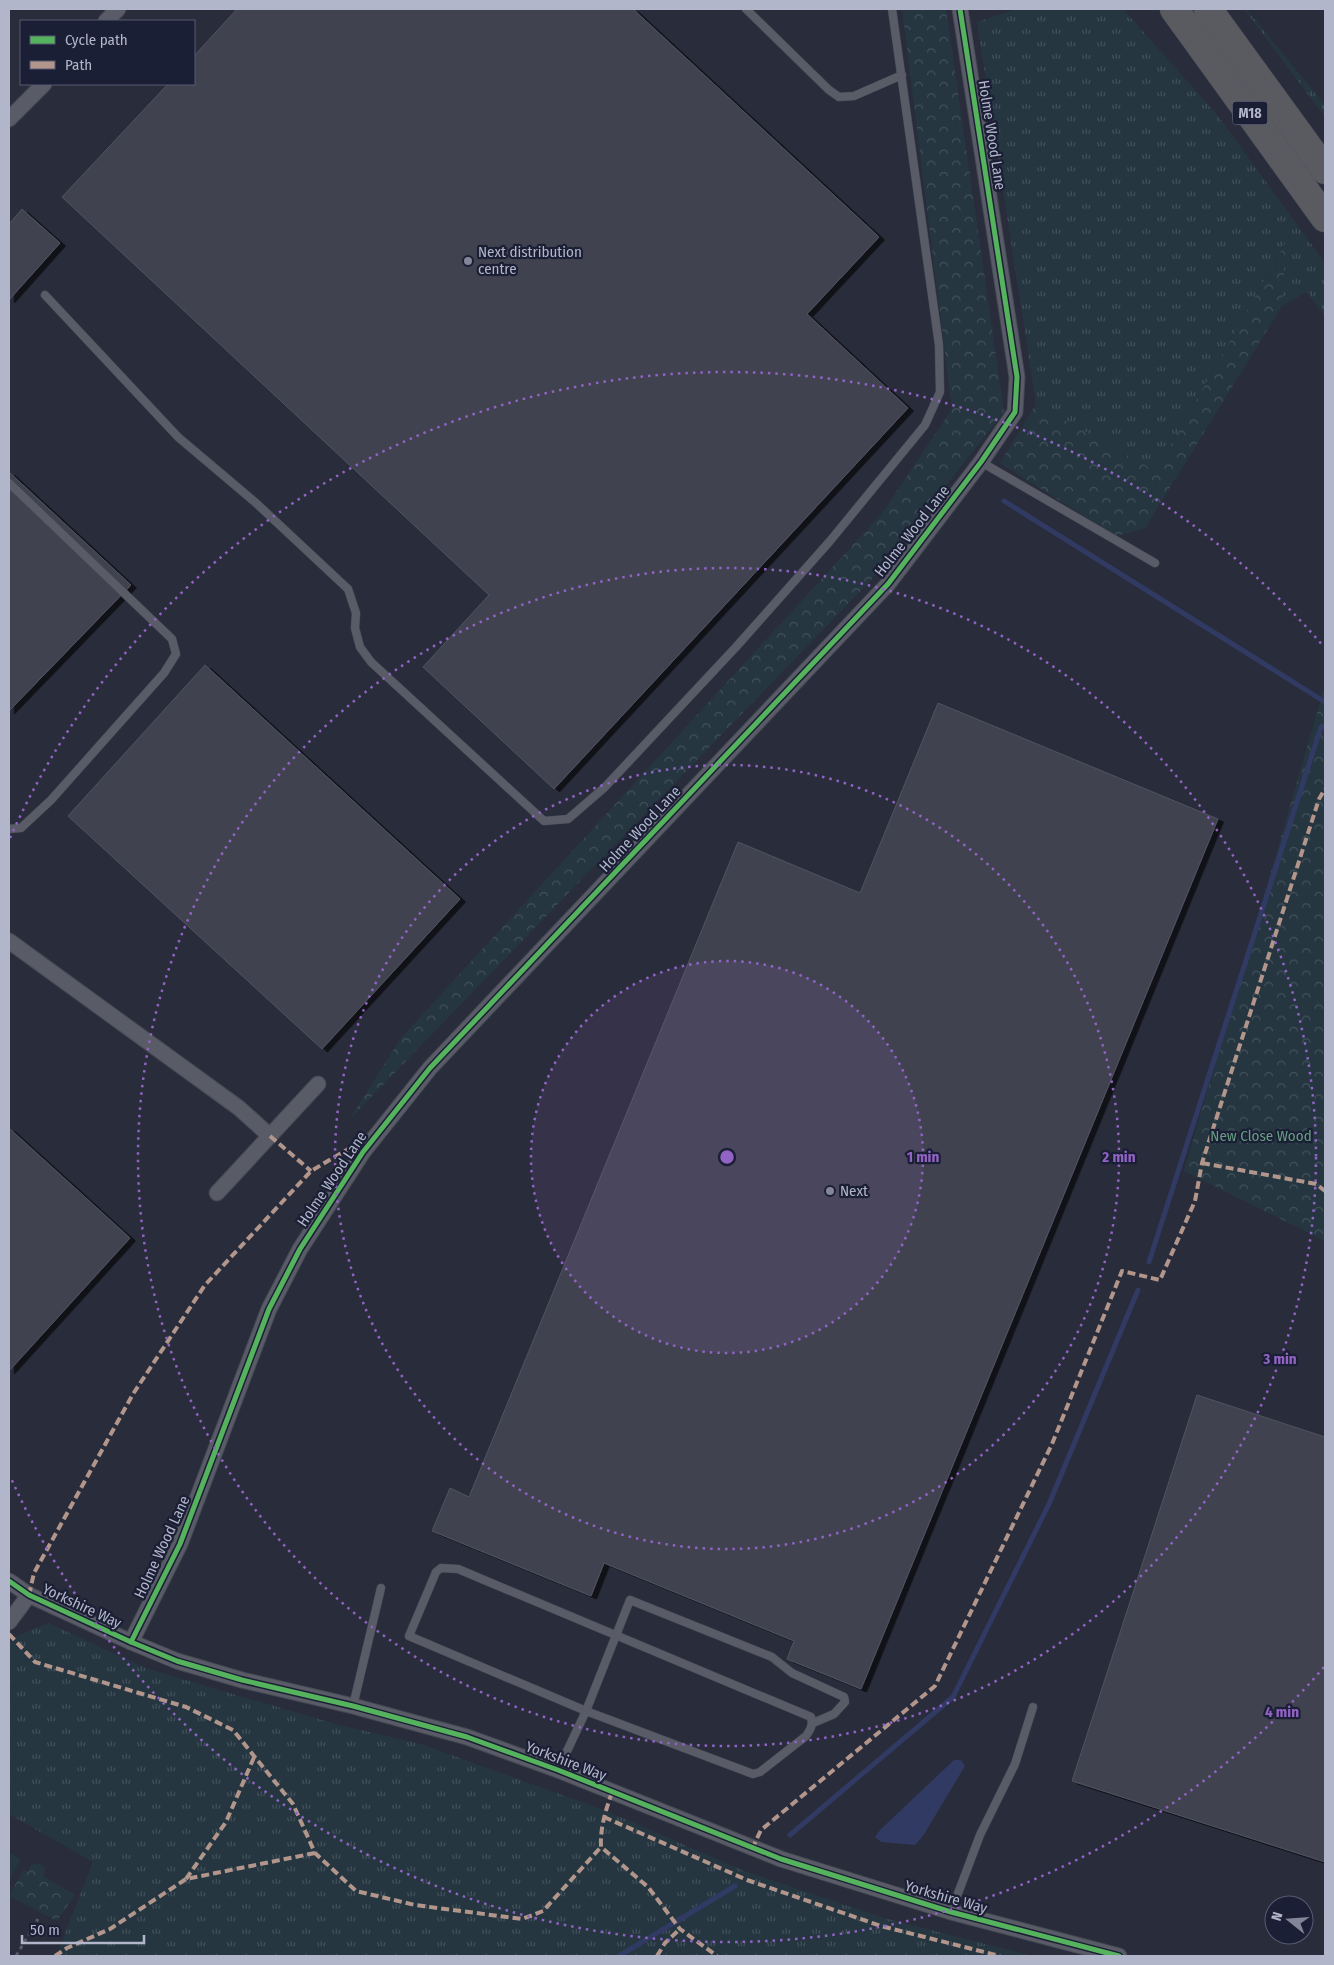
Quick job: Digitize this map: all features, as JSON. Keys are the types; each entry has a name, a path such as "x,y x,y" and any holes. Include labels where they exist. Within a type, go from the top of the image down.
{"highway":[{"name":"M18","path":"1174,9 1325,218"},
{"name":"M18","path":"1208,9 1325,170"}],"street":[{"path":"107,20 118,9"},
{"name":"Holme Wood Lane","path":"131,1642 180,1544 269,1310 300,1249 363,1152 430,1068 888,584 981,462 1015,412 1017,377 960,9"},
{"path":"9,119 43,85"},
{"path":"9,941 239,1108 270,1136"},
{"path":"217,1193 318,1084"},
{"name":"Yorkshire Way","path":"9,1581 30,1596 177,1661 242,1680 353,1706 468,1737 558,1770 752,1849 951,1912 1119,1956"},
{"path":"9,1622 30,1596"}],"lane":[{"path":"746,9 829,90 839,97 854,96 902,75"},
{"path":"45,295 178,437 256,502 348,589 356,613 356,628 360,647 371,662 544,821 568,819 612,780 736,647 830,541 924,425 940,392 939,345 892,9"},
{"path":"981,462 1155,563"},
{"path":"9,483 172,639 176,654 164,673 51,800 21,828 9,829"},
{"path":"441,1568 448,1568 458,1570 616,1636 811,1717 813,1723 811,1729 806,1736 760,1772 753,1774 586,1711 409,1636 436,1572 441,1568"},
{"path":"353,1706 381,1588"},
{"path":"558,1770 586,1711 630,1600 772,1657 792,1673 845,1699 841,1707 834,1714 813,1723"},
{"path":"951,1912 980,1835 1015,1764 1032,1706"}],"path":[{"path":"16,1956 38,1918"}],"green space":[{"path":"902,9 946,9 1004,412 871,580 349,1120 401,1038 883,512 952,409"},
{"path":"1017,9 1123,9 1218,116 1325,263 1325,317 1307,292 1282,306 1285,243 1156,471 1036,404 977,22"},
{"path":"1244,9 1246,9 1325,105 1325,117"},
{"path":"1286,242 1282,306 1145,528 1116,536 1000,463 1036,404 1156,471"},
{"name":"New Close Wood","path":"1323,692 1325,692 1325,1241 1184,1171"},
{"path":"48,1623 148,1669 339,1725 421,1744 609,1812 744,1871 884,1918 1033,1956 56,1956 93,1862 9,1814 9,1644 13,1638"},
{"path":"9,1852 21,1859 9,1882"},
{"path":"33,1864 40,1864 45,1868 43,1876 75,1895 57,1921 9,1896 24,1869 29,1872 29,1868"}],"water":[{"path":"954,1760 961,1760 965,1766 923,1836 915,1845 881,1842 875,1837 880,1830"}],"building":[{"path":"237,9 633,9 879,237 807,314 908,408 554,789 423,667 489,595 62,197 167,85 195,85 195,55"},
{"path":"22,209 60,243 9,300 9,224"},
{"path":"9,472 131,585 9,711"},
{"path":"205,665 460,899 322,1049 68,816"},
{"name":"Next","path":"938,703 1218,819 861,1689 787,1659 794,1641 604,1563 591,1596 432,1531 450,1488 469,1497 738,842 860,893"},
{"path":"9,1128 130,1238 9,1371"},
{"path":"1197,1395 1325,1437 1325,1862 1072,1781"}],"waterway":[{"path":"1004,501 1325,702"},
{"path":"1149,1262 1321,727 1325,726"},
{"path":"790,1835 953,1697 1049,1504 1138,1290"},
{"path":"619,1956 735,1886"}],"marked path":[{"path":"752,1849 761,1830 935,1686 1052,1444 1122,1271 1160,1280 1195,1201 1202,1163 1319,799 1325,789"},
{"path":"270,1136 311,1171"},
{"path":"29,1595 34,1573 133,1394 205,1285 311,1171 350,1148 363,1152"},
{"path":"1202,1163 1316,1184 1325,1191"},
{"path":"9,1634 35,1662 186,1707 233,1730 293,1804 315,1853 356,1891 415,1905 522,1919 543,1911 601,1847"},
{"path":"186,1879 226,1822 255,1755"},
{"path":"612,1792 602,1826 601,1847 648,1887 680,1929 717,1956"},
{"path":"604,1817 747,1880 881,1926 1000,1956"},
{"path":"55,1956 67,1948 110,1929 186,1879 315,1853"},
{"path":"657,1956 665,1943 680,1929"}],"cycle path":[{"path":"131,1642 180,1544 269,1309 300,1249 363,1152 430,1068 888,584 981,462 1015,412 1017,377 960,9"},
{"path":"9,1581 29,1595 177,1661 242,1680 353,1706 467,1737 558,1770 781,1859 951,1912 1119,1956"}],"place":[{"name":"Next distribution centre","path":"468,261"},
{"name":"Next","path":"830,1191"}]}
